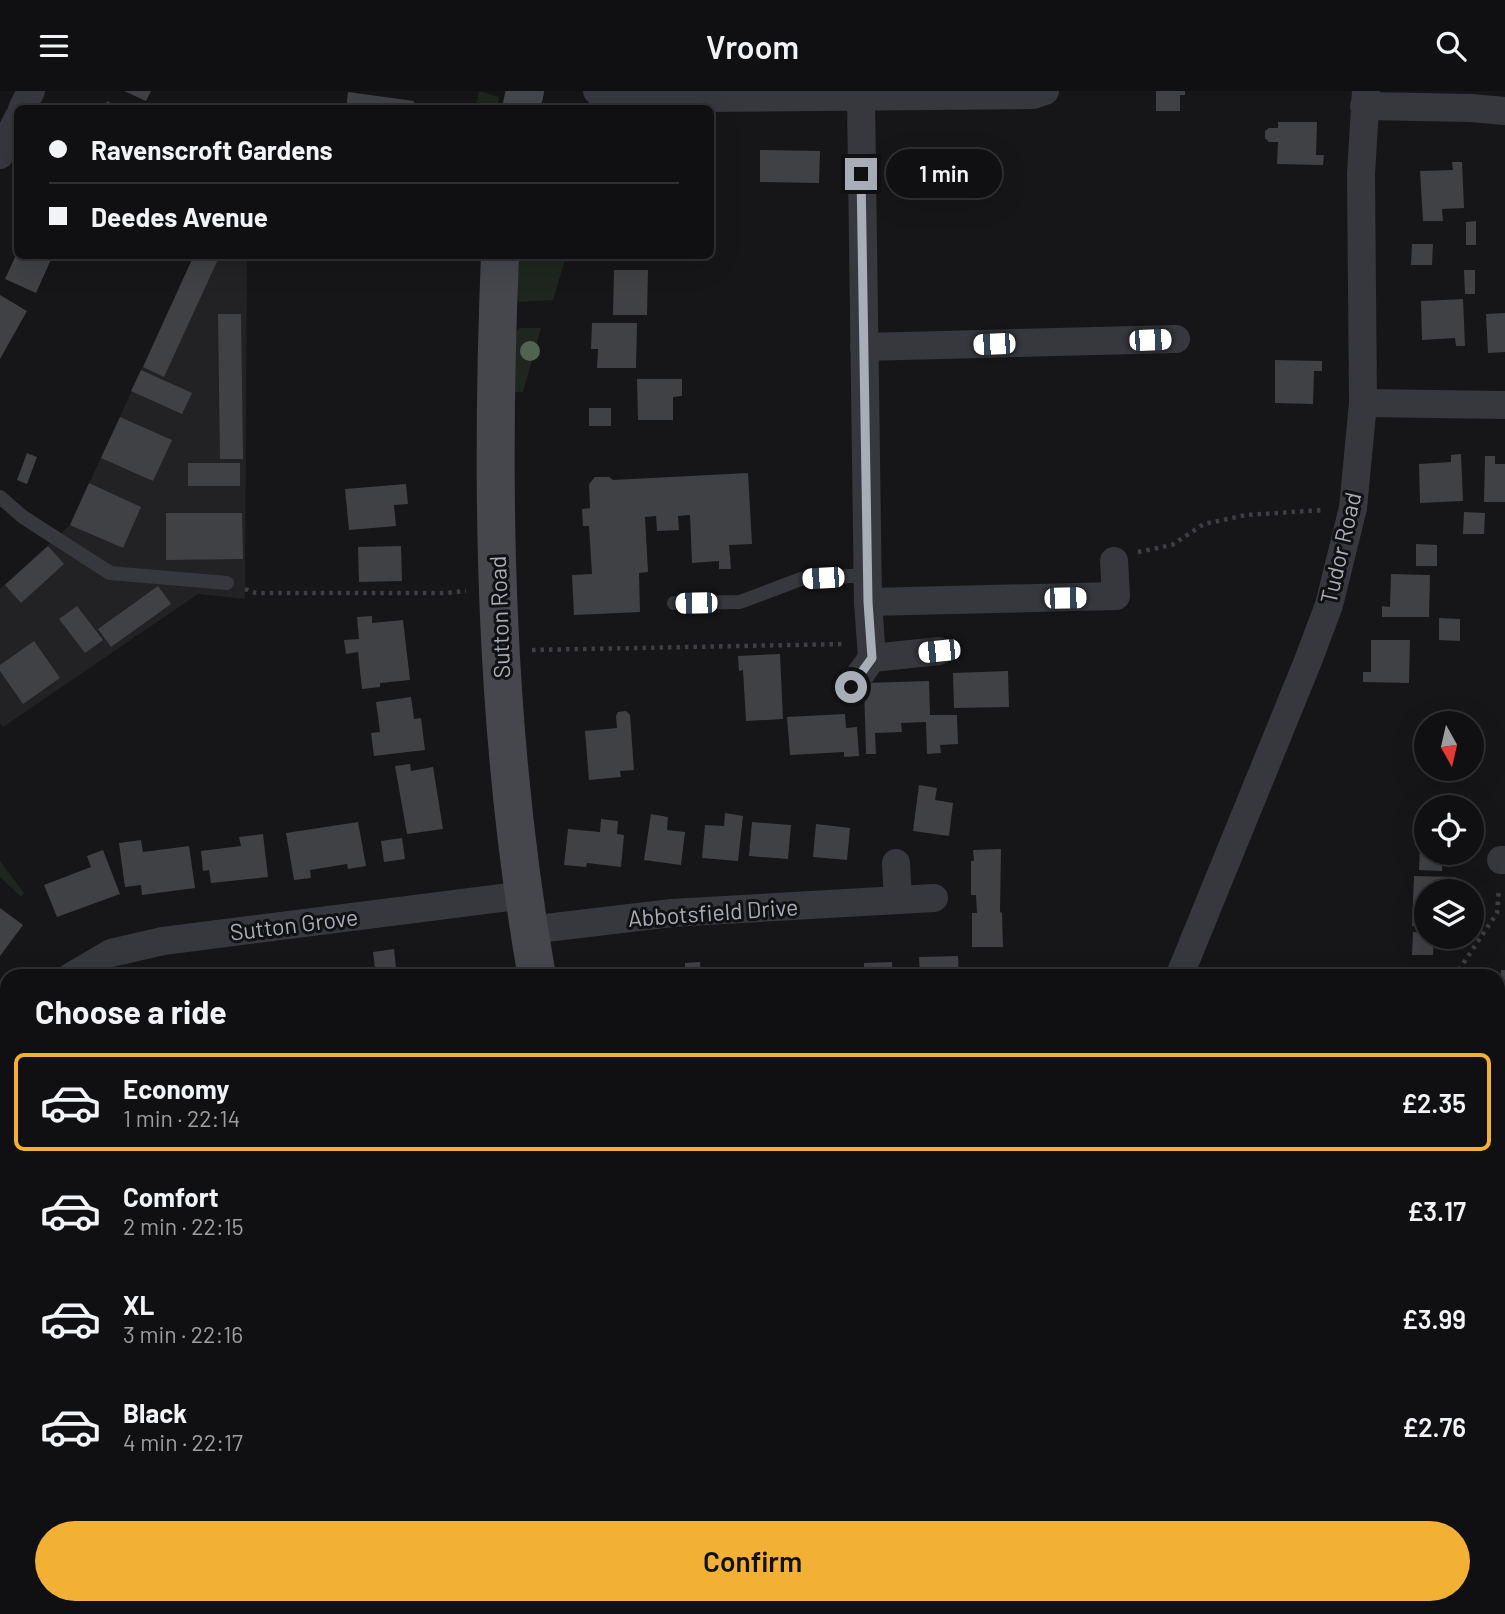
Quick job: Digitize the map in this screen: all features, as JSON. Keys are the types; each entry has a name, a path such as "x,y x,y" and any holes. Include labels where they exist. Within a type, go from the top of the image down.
{"street":[{"path":"597,91 651,98 1033,95 1045,91"},
{"path":"851,687 871,651 861,98"},
{"path":"1365,99 1505,111"},
{"name":"Tudor Road","path":"1181,969 1329,605 1353,508 1363,403 1361,174 1365,99"},
{"name":"Sutton Road","path":"500,259 496,353 501,650 504,708 536,969"},
{"path":"864,347 1175,339"},
{"path":"1363,403 1505,405"},
{"path":"868,589 1116,596 1114,561"},
{"path":"871,651 939,651"},
{"path":"896,863 898,900"},
{"name":"Abbotsfield Drive","path":"527,913 672,913 934,898"},
{"name":"Sutton Grove","path":"84,969 111,953 163,941 527,913"}],"lane":[{"path":"0,496 23,517 110,573 227,583"},
{"path":"674,603 740,602 801,579 868,589"}],"path":[{"path":"1114,561 1172,545 1204,524 1245,515 1353,508"},
{"path":"227,583 257,593 446,593 498,586"},
{"path":"501,650 871,651"},
{"path":"1459,969 1497,913 1503,860"}],"shaded area":[{"path":"479,91 499,97 498,105 477,105"},
{"path":"193,259 247,259 245,599 198,594 3,727 0,723 0,589 70,525"},
{"path":"516,259 565,259 553,300 519,302 514,297"},
{"path":"519,328 541,328 523,392 514,392 514,336"},
{"path":"0,861 24,893 21,897 0,877"}],"building":[{"path":"124,91 151,91 146,101"},
{"path":"1156,91 1185,91 1185,95 1180,95 1180,111 1156,111"},
{"path":"348,92 414,101 414,105 346,105"},
{"path":"1278,122 1317,122 1316,155 1324,155 1323,165 1277,164 1278,142 1269,142 1265,138 1265,131 1278,128"},
{"path":"760,150 820,151 819,183 760,182"},
{"path":"1452,162 1462,162 1464,208 1442,209 1443,221 1423,221 1420,171 1453,170"},
{"path":"1476,221 1476,245 1466,245 1466,222"},
{"path":"1412,244 1433,244 1432,265 1411,265"},
{"path":"14,259 51,259 36,293 5,279"},
{"path":"192,259 218,259 164,377 143,367"},
{"path":"614,270 648,270 647,315 613,315"},
{"path":"1464,270 1475,270 1475,294 1465,294"},
{"path":"0,295 27,311 0,359"},
{"path":"1463,299 1465,346 1456,346 1455,338 1422,340 1421,301"},
{"path":"1505,313 1505,352 1488,353 1486,314"},
{"path":"218,314 241,314 243,459 220,459"},
{"path":"592,323 637,323 636,368 597,368 598,349 591,349"},
{"path":"1275,360 1322,361 1322,371 1314,371 1313,404 1275,403"},
{"path":"141,370 192,393 182,414 131,391"},
{"path":"637,379 682,379 682,396 673,397 673,420 638,420"},
{"path":"589,408 611,408 611,426 589,426"},
{"path":"120,417 172,440 153,481 101,458"},
{"path":"27,453 37,457 27,484 17,480"},
{"path":"1461,454 1463,501 1420,503 1419,464 1451,462 1451,455"},
{"path":"1485,456 1495,456 1495,464 1505,464 1505,502 1484,502"},
{"path":"188,463 240,463 240,486 188,486"},
{"path":"748,473 752,544 729,545 731,569 719,569 719,561 692,563 690,515 678,516 679,530 657,531 656,516 645,517 648,572 639,573 640,612 574,615 572,575 592,574 589,526 583,526 582,509 590,508 589,484 595,477 609,477 613,480"},
{"path":"89,483 141,507 123,548 70,525"},
{"path":"406,484 408,504 394,505 396,526 349,530 345,489"},
{"path":"1464,512 1485,513 1484,534 1463,534"},
{"path":"166,513 242,513 243,559 166,560"},
{"path":"1416,544 1437,545 1437,566 1416,566"},
{"path":"48,546 64,564 21,603 5,585"},
{"path":"401,546 402,581 359,582 358,547"},
{"path":"1391,574 1430,575 1429,617 1382,617 1382,606 1390,607"},
{"path":"158,586 171,604 111,647 98,629"},
{"path":"77,606 103,640 85,653 59,619"},
{"path":"372,616 372,623 403,620 410,680 380,683 380,687 362,689 358,652 346,654 344,640 359,639 357,617"},
{"path":"1439,618 1460,619 1460,641 1439,640"},
{"path":"1371,640 1410,640 1409,683 1363,682 1363,672 1371,672"},
{"path":"34,641 60,678 23,704 0,671 0,665"},
{"path":"780,654 783,719 746,721 743,670 739,671 738,656"},
{"path":"1008,671 1009,707 954,708 953,673"},
{"path":"929,681 930,715 957,715 958,744 940,745 941,753 927,754 926,722 901,723 902,732 875,733 876,754 866,754 864,683"},
{"path":"411,697 414,719 421,718 425,750 374,756 371,733 380,732 376,702"},
{"path":"626,711 630,715 634,770 620,771 621,777 589,780 585,731 617,728 618,712"},
{"path":"845,714 846,728 857,727 859,756 844,757 844,752 790,755 787,717"},
{"path":"410,764 411,771 433,767 443,829 407,834 395,766"},
{"path":"919,785 937,788 935,800 953,803 949,836 913,831"},
{"path":"725,813 743,816 738,861 702,858 705,825 724,826"},
{"path":"651,814 668,817 667,830 685,832 681,865 644,860"},
{"path":"601,819 618,821 617,834 624,835 621,867 587,863 586,867 564,865 568,829 600,832"},
{"path":"358,822 366,866 348,869 347,864 310,870 311,878 294,880 286,833"},
{"path":"752,822 791,825 788,859 749,856"},
{"path":"816,824 850,828 847,860 813,857"},
{"path":"263,834 268,877 211,883 209,870 203,871 201,851 241,846 239,837"},
{"path":"402,838 405,859 384,862 381,841"},
{"path":"141,840 143,852 189,846 195,888 142,895 141,885 125,887 119,843"},
{"path":"1001,849 1000,912 1003,947 972,947 972,913 977,913 976,895 971,895 973,850"},
{"path":"103,850 120,894 57,917 44,885 91,867 87,856"},
{"path":"1419,865 1442,865 1442,871 1419,870"},
{"path":"1414,876 1456,877 1414,879 1412,926"},
{"path":"0,908 23,925 0,956"},
{"path":"1413,932 1414,949 1433,949 1433,955 1412,955"},
{"path":"394,949 396,969 375,969 373,952"},
{"path":"958,956 959,969 920,969 919,957"},
{"path":"700,962 700,969 685,969 685,963"},
{"path":"892,962 892,969 864,969 864,963"}],"route":[{"path":"851,687 872,658 868,602 861,174"}]}
